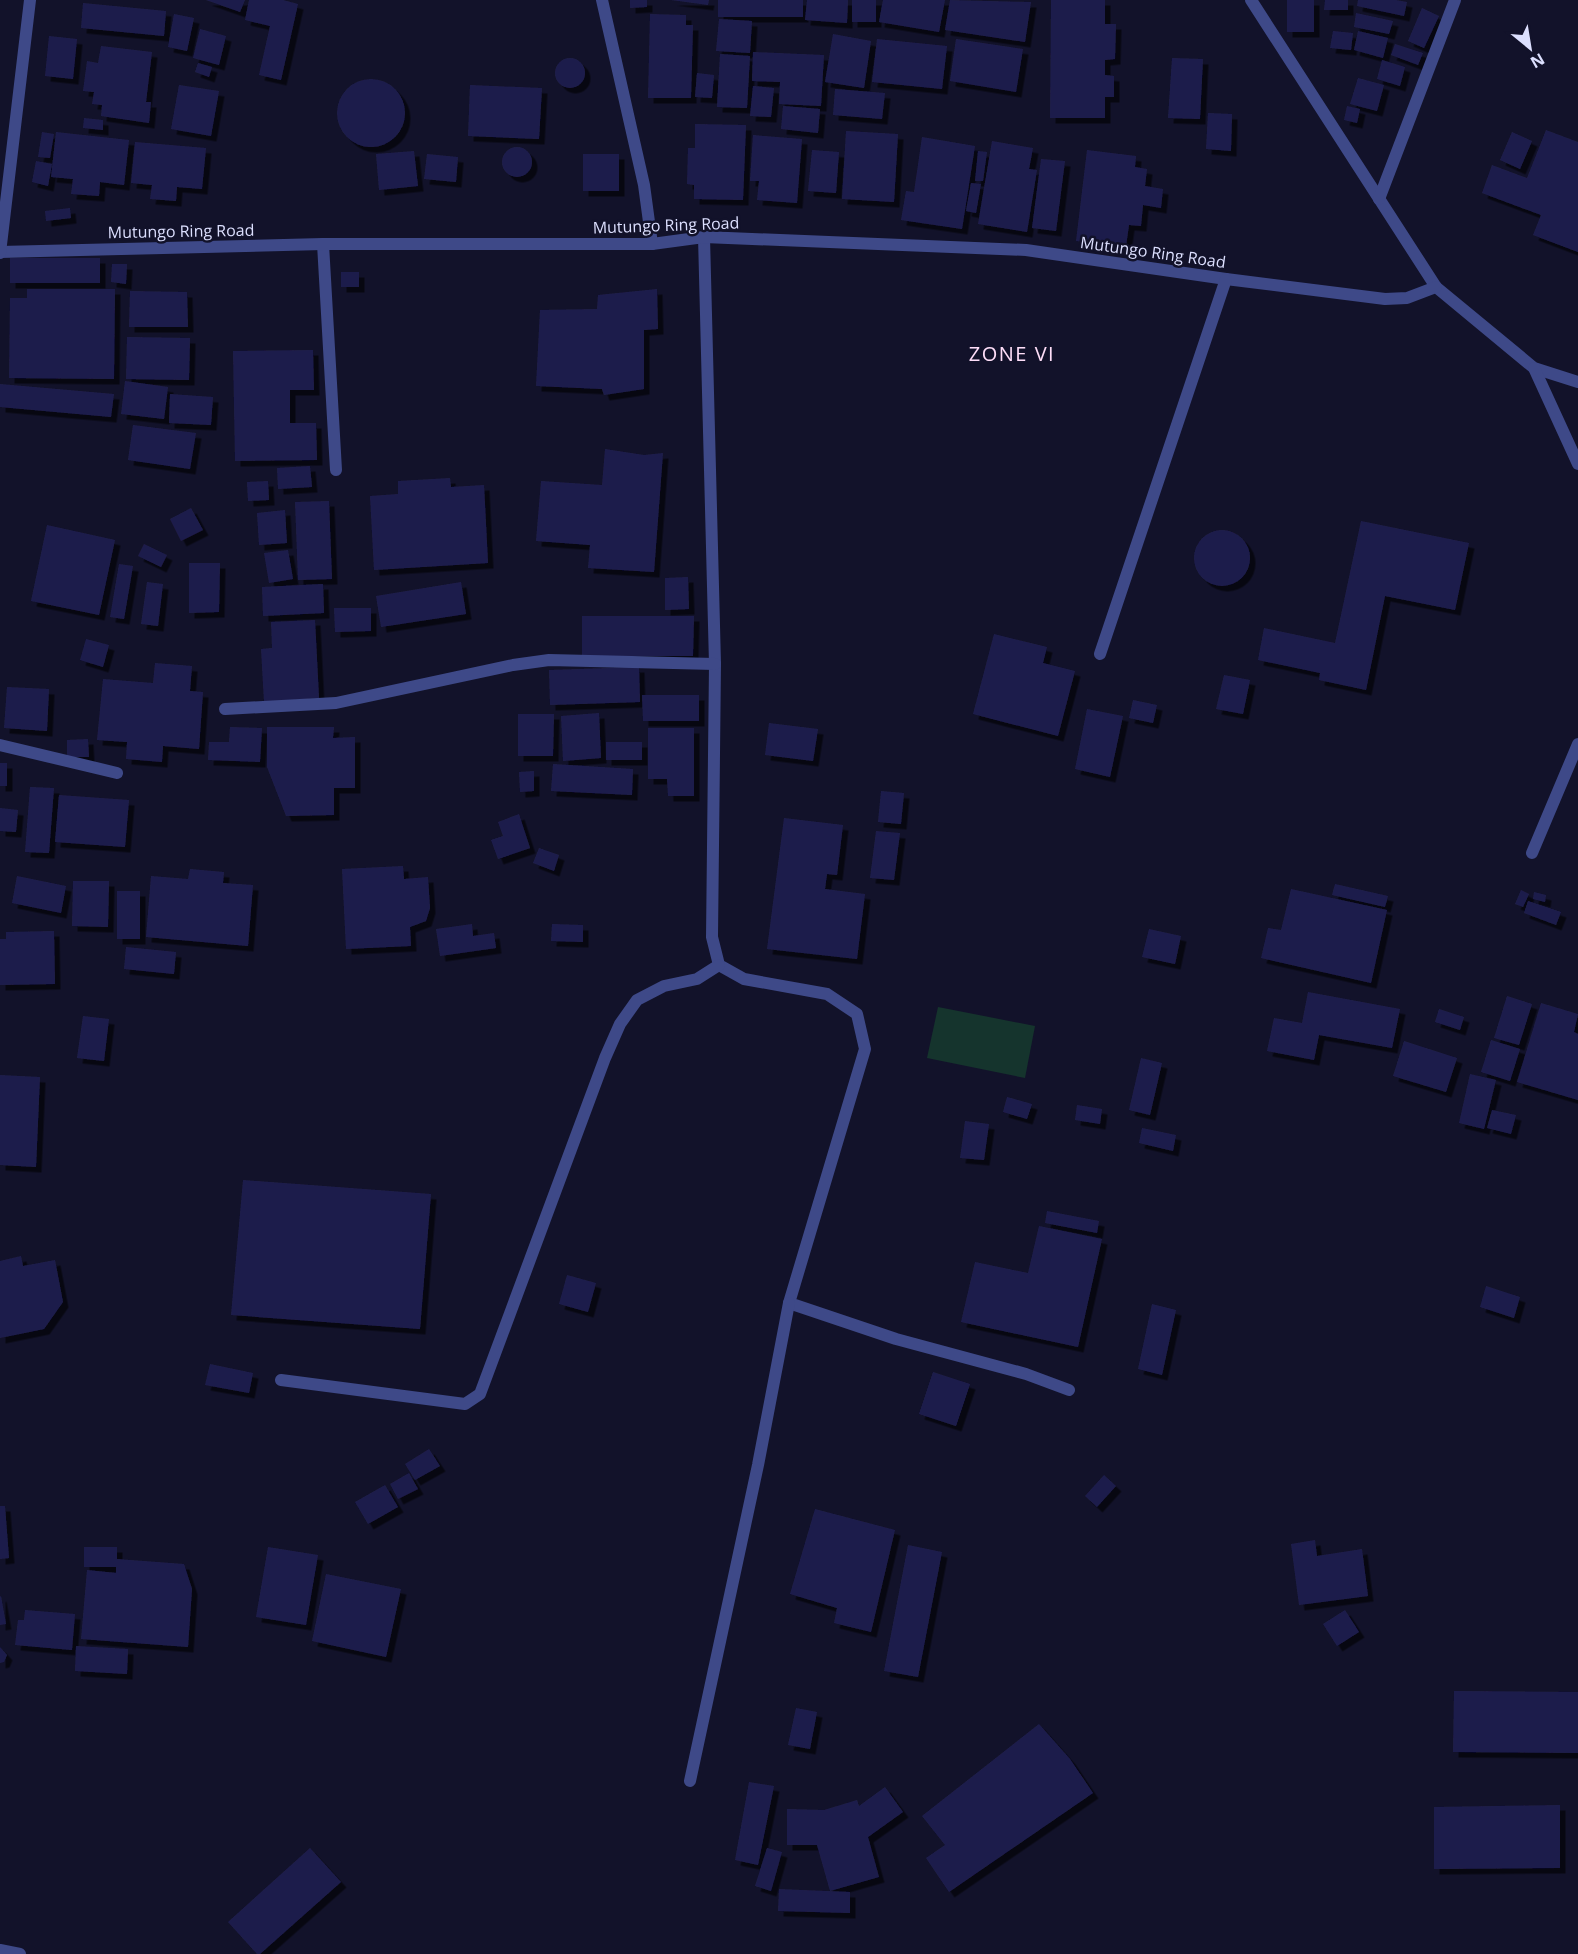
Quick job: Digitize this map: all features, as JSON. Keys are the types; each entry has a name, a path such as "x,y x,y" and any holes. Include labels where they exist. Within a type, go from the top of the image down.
{"street":[{"path":"0,252 30,0"},
{"path":"602,0 644,185 652,244"},
{"path":"1251,0 1436,287 1534,368 1578,382"},
{"path":"1379,199 1455,0"},
{"path":"690,1781 758,1465 789,1303 865,1049 857,1014 827,994 744,978 719,965 712,937 715,664 704,237"},
{"name":"Mutungo Ring Road","path":"0,252 323,244 652,244 704,237 1026,250 1385,299 1407,298 1436,287"},
{"path":"323,244 336,470"},
{"path":"1100,654 1226,279"},
{"path":"1534,368 1578,464"},
{"path":"225,709 336,703 513,665 549,660 715,664"},
{"path":"1532,853 1578,744"},
{"path":"0,745 117,773"},
{"path":"281,1380 465,1404 480,1394 620,1024 638,1000 664,986 697,979 719,965"},
{"path":"789,1303 896,1339 1026,1374 1070,1390"},
{"path":"0,1950 20,1954"}],"green space":[{"path":"938,1007 1035,1026 1025,1078 927,1058"}],"building":[{"path":"206,0 245,0 240,12"},
{"path":"249,0 283,0 298,4 281,80 259,75 270,26 245,20"},
{"path":"630,0 647,0 647,7 630,8"},
{"path":"671,0 709,0 708,5"},
{"path":"718,0 803,0 803,17 718,17"},
{"path":"807,0 848,0 847,23 805,20"},
{"path":"852,0 876,0 876,22 852,22"},
{"path":"883,0 945,0 939,32 879,22"},
{"path":"950,0 1031,2 1025,42 945,30"},
{"path":"1051,0 1105,0 1105,24 1116,24 1115,59 1105,60 1105,75 1114,76 1114,97 1105,97 1105,118 1050,118"},
{"path":"1287,0 1314,0 1314,32 1287,32"},
{"path":"1325,0 1348,0 1348,10 1324,10"},
{"path":"1358,0 1407,2 1404,16 1357,6"},
{"path":"83,3 166,11 164,36 81,28"},
{"path":"1422,8 1439,16 1424,48 1408,41"},
{"path":"1356,13 1393,21 1389,34 1354,27"},
{"path":"174,14 194,18 187,51 168,47"},
{"path":"650,14 686,15 686,25 693,25 691,98 648,98"},
{"path":"719,19 752,21 750,53 716,51"},
{"path":"200,29 226,36 219,65 193,58"},
{"path":"1333,31 1353,33 1351,50 1330,48"},
{"path":"1358,31 1388,38 1383,58 1354,50"},
{"path":"833,34 871,41 864,88 825,82"},
{"path":"49,36 77,39 73,79 45,76"},
{"path":"877,39 947,46 942,89 872,82"},
{"path":"956,39 1023,49 1016,92 950,81"},
{"path":"1395,44 1423,53 1418,65 1391,55"},
{"path":"101,46 152,52 146,102 151,102 149,123 101,116 102,105 92,104 94,92 83,91 87,61 98,63"},
{"path":"753,52 824,55 821,106 779,104 780,82 752,81"},
{"path":"720,54 750,56 747,108 717,107"},
{"path":"570,58 576,59 584,67 584,79 576,87 570,88 564,87 556,79 555,73 556,67 564,59"},
{"path":"1172,58 1203,59 1200,119 1168,118"},
{"path":"1382,60 1405,67 1400,86 1377,79"},
{"path":"198,63 212,67 209,77 195,72"},
{"path":"697,73 714,75 712,98 695,97"},
{"path":"1358,78 1384,85 1377,111 1350,104"},
{"path":"371,79 384,82 395,89 402,100 405,113 402,126 395,137 384,144 371,147 358,144 347,137 340,126 337,113 340,100 347,89 358,82"},
{"path":"179,85 219,91 211,136 171,129"},
{"path":"470,85 542,88 539,139 468,136"},
{"path":"753,86 774,88 771,117 750,116"},
{"path":"835,89 885,93 882,119 833,115"},
{"path":"783,106 820,109 818,133 781,129"},
{"path":"1347,106 1360,109 1357,123 1344,120"},
{"path":"1208,113 1232,114 1231,151 1206,149"},
{"path":"84,118 103,120 103,130 83,128"},
{"path":"695,124 746,125 743,200 694,199 694,185 687,184 688,148 695,148"},
{"path":"1546,130 1578,142 1578,252 1533,235 1541,215 1482,193 1492,165 1527,178"},
{"path":"846,131 898,134 894,202 842,199"},
{"path":"42,132 54,134 50,158 38,157"},
{"path":"56,132 129,140 124,185 100,182 99,196 71,194 73,179 51,177"},
{"path":"1512,132 1532,141 1520,169 1500,160"},
{"path":"753,135 802,139 797,203 757,200 759,181 750,181"},
{"path":"922,137 975,146 962,229 901,220 906,191 914,192"},
{"path":"992,141 1033,148 1029,169 1037,170 1027,232 978,224"},
{"path":"135,142 206,148 202,189 177,187 176,201 150,199 152,185 131,183"},
{"path":"517,147 523,148 531,156 531,168 523,176 517,177 511,176 503,168 502,162 503,156 511,148"},
{"path":"812,150 839,152 836,193 808,191"},
{"path":"1087,150 1136,156 1135,167 1147,169 1145,186 1163,189 1161,208 1143,205 1141,226 1129,225 1126,246 1076,241"},
{"path":"414,151 418,186 379,190 376,154"},
{"path":"978,151 987,152 983,181 975,181"},
{"path":"427,154 458,157 456,182 424,179"},
{"path":"583,154 619,154 619,191 583,191"},
{"path":"1041,159 1065,161 1056,231 1032,228"},
{"path":"36,161 52,164 48,186 32,182"},
{"path":"971,183 981,184 976,213 966,211"},
{"path":"70,208 71,218 46,221 45,211"},
{"path":"10,258 100,258 100,283 10,283"},
{"path":"112,264 127,264 126,284 111,282"},
{"path":"341,272 359,272 359,287 341,287"},
{"path":"27,289 115,289 114,379 9,378 10,298 27,298"},
{"path":"657,289 658,329 644,330 644,389 604,395 602,389 536,386 540,310 597,309 598,295"},
{"path":"130,291 187,292 188,327 129,327"},
{"path":"127,337 190,338 189,380 126,379"},
{"path":"313,350 314,390 290,390 290,423 316,423 317,460 235,461 233,351"},
{"path":"125,381 168,387 164,419 121,414"},
{"path":"0,384 114,394 111,417 0,407"},
{"path":"170,394 213,397 211,425 169,423"},
{"path":"133,425 196,433 190,469 128,460"},
{"path":"605,449 644,455 663,453 654,572 588,568 590,545 536,541 541,481 602,485"},
{"path":"310,466 312,487 278,489 277,468"},
{"path":"450,478 451,487 484,485 488,563 374,570 370,496 398,494 398,481"},
{"path":"268,481 269,500 248,501 247,482"},
{"path":"329,501 332,579 298,580 295,502"},
{"path":"191,508 203,530 181,541 170,519"},
{"path":"285,510 287,543 259,545 257,513"},
{"path":"1361,521 1469,543 1455,610 1385,596 1366,690 1319,680 1320,673 1258,660 1264,628 1335,643"},
{"path":"47,525 115,540 99,615 31,601"},
{"path":"1216,530 1228,530 1238,534 1246,542 1250,558 1246,574 1238,582 1228,586 1216,586 1206,582 1198,574 1194,564 1194,552 1198,542 1206,534"},
{"path":"144,544 167,555 161,567 138,556"},
{"path":"288,550 293,579 269,583 264,553"},
{"path":"189,563 220,563 219,612 189,613"},
{"path":"119,564 133,566 124,619 110,617"},
{"path":"688,577 689,609 665,610 665,578"},
{"path":"147,582 163,584 158,626 141,624"},
{"path":"461,582 466,614 381,627 376,596"},
{"path":"323,584 324,613 263,616 262,587"},
{"path":"334,608 371,608 371,631 335,632"},
{"path":"582,616 694,616 693,656 582,656"},
{"path":"315,620 319,698 264,702 261,649 272,648 271,622"},
{"path":"994,634 1047,647 1043,663 1075,671 1058,736 973,714"},
{"path":"86,639 109,645 103,667 80,660"},
{"path":"155,663 192,666 190,691 203,692 199,749 163,746 162,762 126,759 127,742 97,740 103,679 153,683"},
{"path":"639,667 640,702 550,705 549,670"},
{"path":"1224,675 1250,680 1243,714 1216,709"},
{"path":"7,687 49,689 47,731 4,728"},
{"path":"642,695 699,695 699,721 643,721"},
{"path":"1133,700 1157,705 1153,723 1129,718"},
{"path":"1087,709 1123,716 1110,777 1075,769"},
{"path":"599,713 601,758 563,761 561,716"},
{"path":"518,714 554,714 553,756 518,756"},
{"path":"769,723 818,729 813,761 765,755"},
{"path":"230,727 262,728 260,762 208,760 209,742 229,742"},
{"path":"267,727 334,727 333,738 355,737 355,788 334,788 334,815 286,816 267,767"},
{"path":"648,728 694,728 694,796 668,796 667,779 648,779"},
{"path":"88,739 89,757 67,757 67,740"},
{"path":"606,742 642,742 642,760 606,760"},
{"path":"0,763 7,763 7,786 0,786"},
{"path":"553,764 633,769 632,795 551,791"},
{"path":"534,771 534,791 520,792 519,772"},
{"path":"30,787 54,788 49,853 25,852"},
{"path":"881,791 904,793 901,824 878,822"},
{"path":"59,795 129,800 125,847 55,842"},
{"path":"0,808 18,810 16,832 0,831"},
{"path":"519,814 530,848 498,859 491,840 503,836 498,822"},
{"path":"784,818 843,825 837,875 827,874 825,889 865,894 857,959 767,949"},
{"path":"876,831 900,833 894,880 870,878"},
{"path":"539,848 559,855 554,871 533,863"},
{"path":"403,866 404,879 428,877 430,908 426,921 410,927 411,946 346,949 342,869"},
{"path":"190,869 224,872 223,883 253,885 248,946 146,937 151,876 188,879"},
{"path":"17,876 66,886 61,913 12,903"},
{"path":"73,881 109,881 108,927 72,926"},
{"path":"1335,884 1388,896 1385,907 1332,895"},
{"path":"1291,889 1387,910 1371,983 1261,958 1268,928 1281,930"},
{"path":"1521,890 1529,894 1523,907 1515,904"},
{"path":"117,891 140,891 140,939 117,939"},
{"path":"1534,892 1546,895 1545,902 1533,899"},
{"path":"1528,901 1561,912 1556,925 1524,913"},
{"path":"472,924 473,936 494,933 496,948 440,956 436,929"},
{"path":"552,924 583,925 583,942 551,941"},
{"path":"1149,929 1181,936 1175,964 1142,957"},
{"path":"54,931 55,984 0,985 0,939 6,939 6,932"},
{"path":"126,947 176,952 174,974 124,969"},
{"path":"1308,992 1400,1009 1392,1048 1319,1035 1314,1060 1267,1051 1274,1018 1302,1023"},
{"path":"1507,996 1532,1004 1519,1045 1494,1038"},
{"path":"1541,1003 1578,1014 1574,1032 1578,1034 1578,1100 1517,1082"},
{"path":"1439,1009 1464,1017 1460,1030 1435,1022"},
{"path":"83,1016 109,1019 104,1061 77,1058"},
{"path":"1491,1040 1520,1049 1510,1081 1481,1072"},
{"path":"1404,1041 1457,1058 1446,1092 1393,1076"},
{"path":"1141,1058 1162,1063 1150,1115 1129,1110"},
{"path":"1470,1074 1496,1080 1484,1129 1459,1123"},
{"path":"0,1075 40,1077 36,1167 0,1165"},
{"path":"1007,1097 1032,1104 1027,1119 1003,1112"},
{"path":"1077,1105 1102,1109 1100,1124 1075,1120"},
{"path":"1492,1110 1516,1115 1511,1134 1487,1128"},
{"path":"965,1121 989,1124 984,1160 960,1158"},
{"path":"1142,1128 1176,1135 1173,1151 1139,1143"},
{"path":"243,1180 431,1194 420,1329 231,1315"},
{"path":"1047,1211 1099,1221 1097,1233 1045,1223"},
{"path":"1039,1226 1102,1239 1078,1347 961,1322 975,1262 1028,1273"},
{"path":"21,1256 23,1266 55,1260 63,1302 44,1329 0,1338 0,1261"},
{"path":"567,1275 596,1283 588,1312 559,1304"},
{"path":"1486,1286 1520,1297 1514,1318 1480,1307"},
{"path":"1152,1304 1176,1310 1162,1375 1138,1369"},
{"path":"210,1364 253,1373 249,1393 205,1385"},
{"path":"933,1372 970,1384 956,1426 919,1414"},
{"path":"429,1449 440,1466 415,1480 405,1464"},
{"path":"409,1473 418,1489 398,1499 390,1484"},
{"path":"1104,1475 1116,1486 1097,1507 1085,1496"},
{"path":"385,1485 398,1507 368,1524 355,1502"},
{"path":"0,1506 5,1506 9,1558 0,1559"},
{"path":"815,1509 895,1530 871,1632 834,1623 837,1608 790,1594"},
{"path":"1315,1540 1317,1556 1362,1549 1368,1596 1299,1605 1291,1544"},
{"path":"908,1545 942,1552 918,1677 884,1671"},
{"path":"84,1547 117,1547 117,1559 184,1564 192,1589 188,1647 81,1639 87,1570 116,1573 116,1567 84,1567"},
{"path":"268,1547 318,1555 306,1625 256,1617"},
{"path":"326,1574 401,1589 386,1657 312,1641"},
{"path":"0,1597 6,1624 0,1625"},
{"path":"25,1610 75,1614 72,1650 15,1645 18,1620 24,1620"},
{"path":"1345,1610 1359,1632 1337,1646 1323,1624"},
{"path":"76,1646 128,1649 127,1674 75,1671"},
{"path":"0,1647 7,1655 4,1662 0,1663"},
{"path":"1454,1691 1578,1692 1578,1753 1453,1752"},
{"path":"796,1708 817,1712 810,1749 788,1745"},
{"path":"1039,1724 1070,1759 1093,1793 949,1892 926,1858 945,1845 922,1816"},
{"path":"749,1782 774,1786 758,1865 735,1860"},
{"path":"885,1787 903,1812 868,1837 879,1877 830,1891 817,1845 787,1845 787,1809 824,1810 857,1800 859,1806"},
{"path":"1560,1805 1560,1868 1434,1869 1434,1807"},
{"path":"310,1848 341,1882 260,1954 257,1954 228,1922"},
{"path":"767,1848 782,1852 771,1891 755,1886"},
{"path":"779,1889 850,1892 850,1913 778,1911"}],"district":[{"name":"ZONE VI","path":"1012,354"}]}
